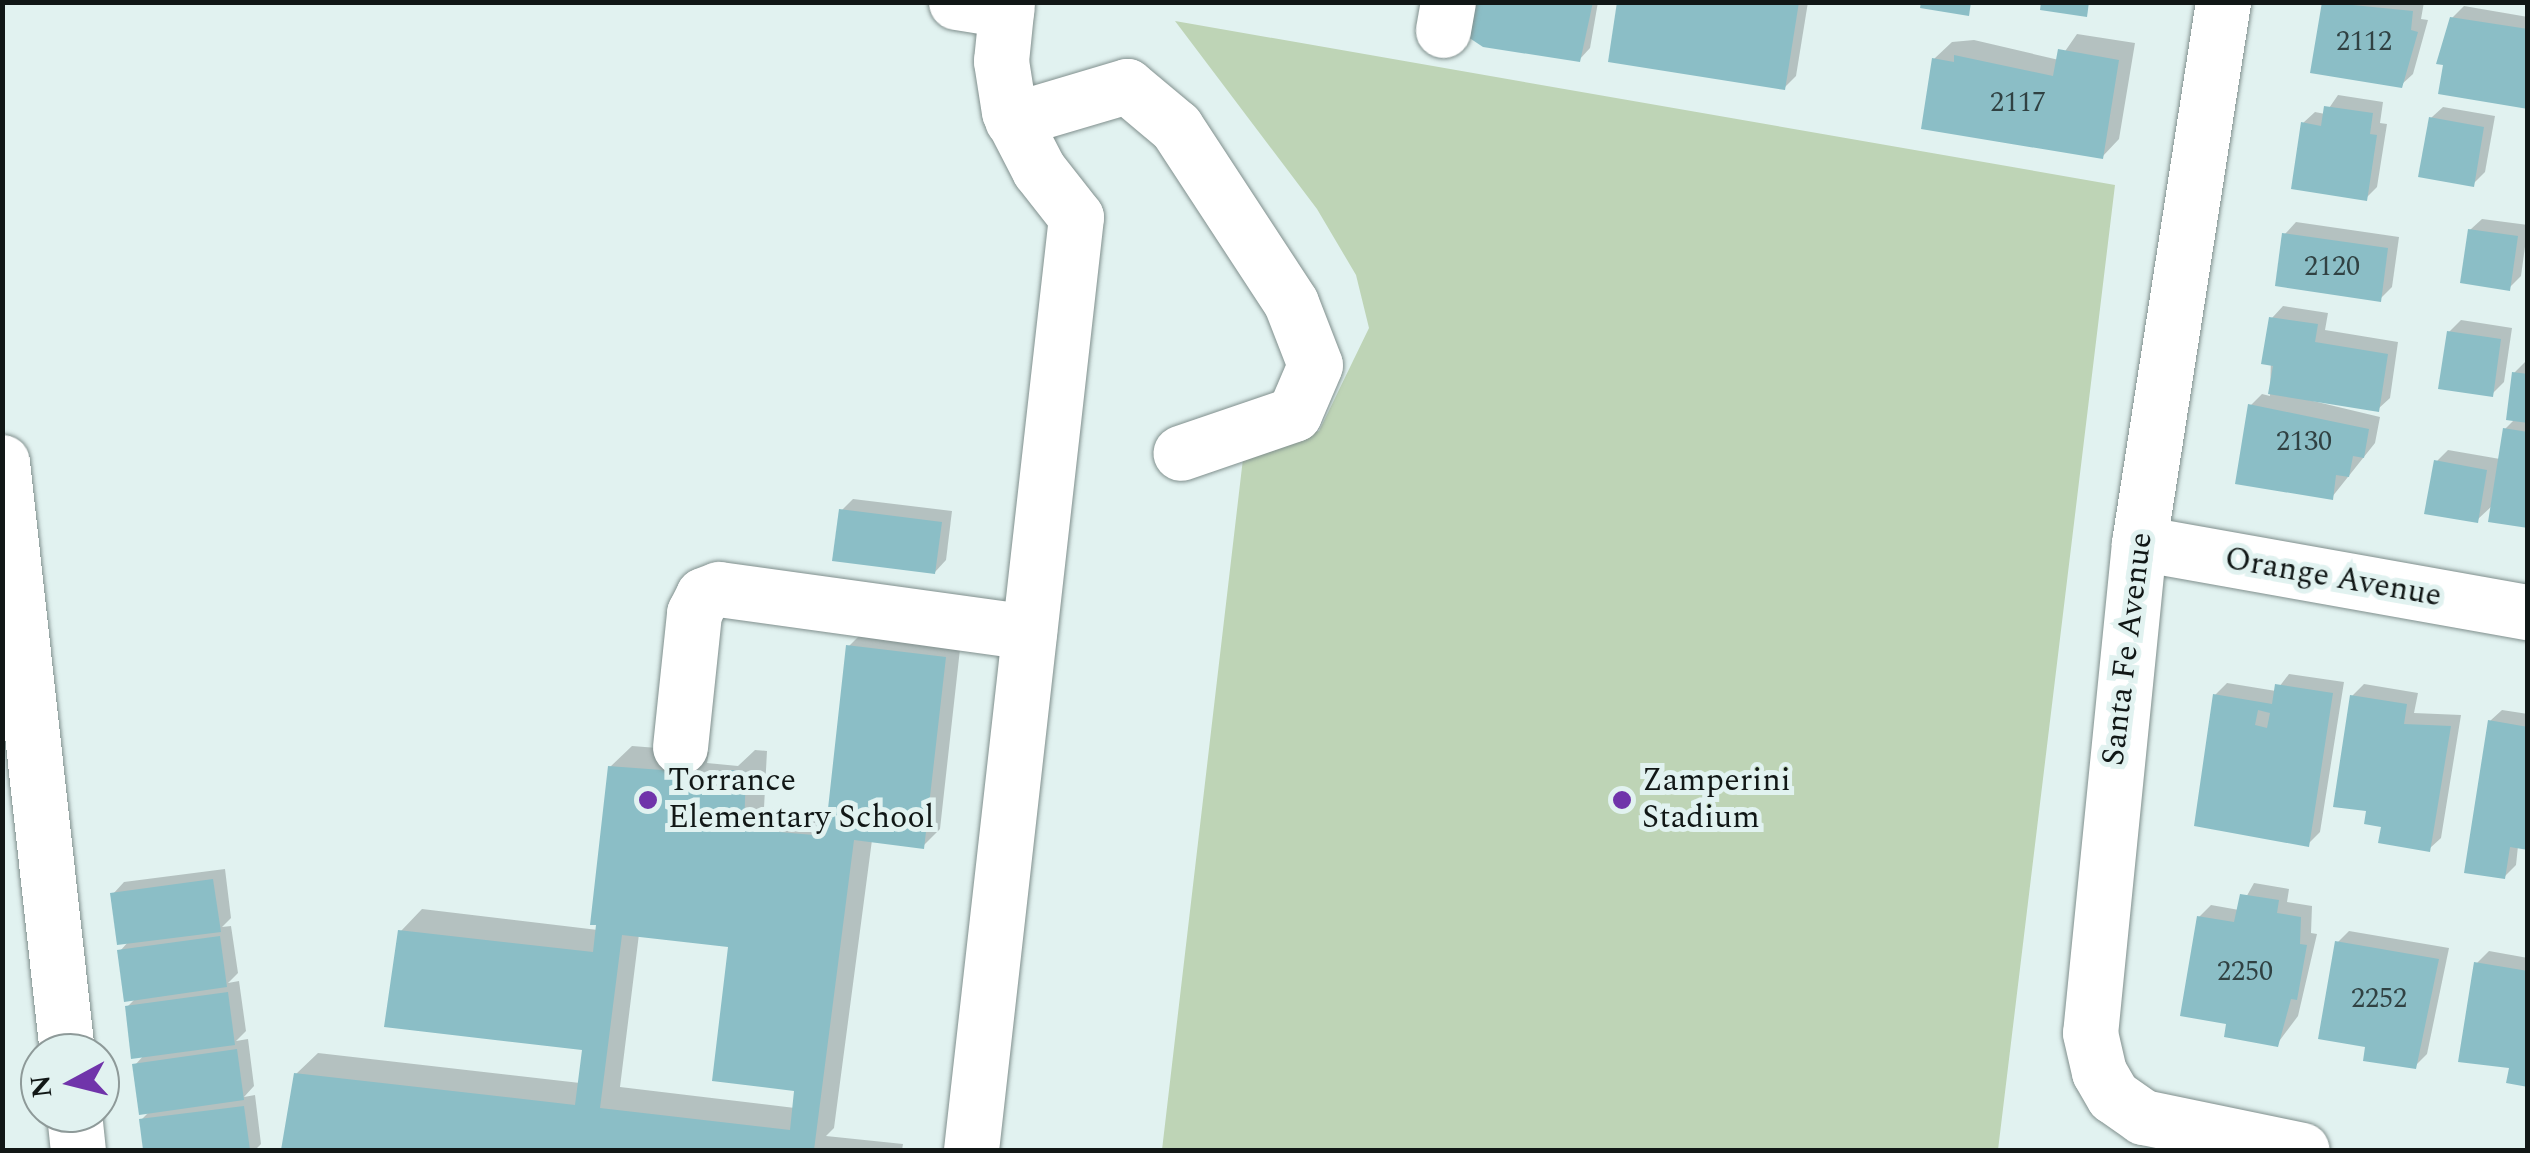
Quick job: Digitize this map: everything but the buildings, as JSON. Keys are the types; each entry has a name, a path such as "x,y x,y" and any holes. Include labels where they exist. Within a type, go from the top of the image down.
{"street":[{"name":"Santa Fe Avenue","path":"2224,2 2139,543 2090,980 2090,1033 2098,1072 2113,1096 2143,1117 2302,1150"},
{"path":"971,1150 1076,216 1012,120 1002,88 990,5"},
{"path":"1012,120 1127,86 1176,127 1291,304 1314,365 1294,414 1180,453"},
{"path":"2,462 64,1033"},
{"name":"Orange Avenue","path":"2139,543 2528,612"},
{"path":"680,747 694,614 703,596 719,590 1029,632"}],"green space":[{"name":"Zamperini Stadium","path":"1175,21 2115,185 1998,1150 1162,1150 1244,450 1319,431 1369,328 1356,275 1317,209"}],"place":[{"name":"Torrance Elementary School","path":"648,800"},
{"name":"Zamperini Stadium","path":"1622,800"}]}
